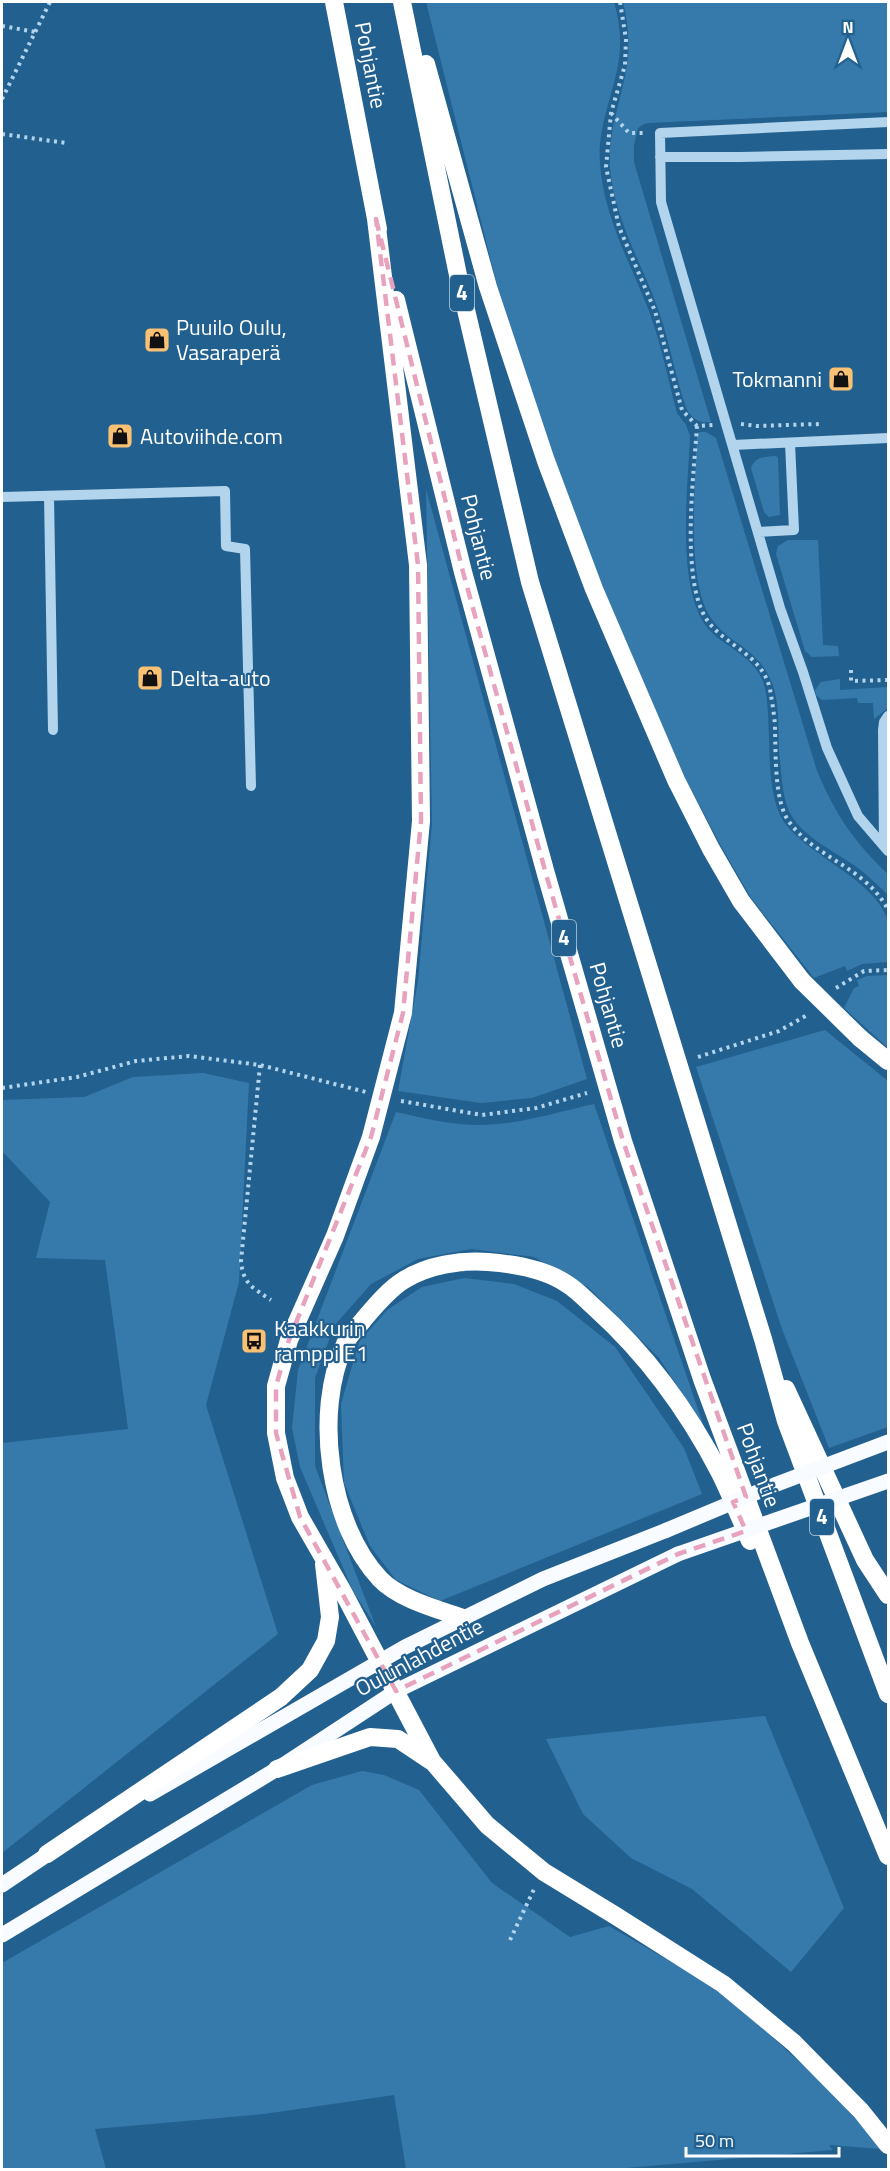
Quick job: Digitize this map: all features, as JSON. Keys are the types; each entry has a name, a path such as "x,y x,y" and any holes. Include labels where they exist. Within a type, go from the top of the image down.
{"highway":[{"name":"Pohjantie","path":"334,2 376,219 463,572 542,863 623,1142 702,1379 800,1643 888,1856"},
{"name":"Pohjantie","path":"402,2 459,280 530,582 763,1339 786,1421 888,1694"},
{"path":"409,2 489,287 546,460 594,589 676,780 711,849 741,901 802,981 860,1038 888,1061"},
{"path":"376,219 418,565 421,821 403,1013 370,1137 335,1236 289,1340 276,1386 276,1433 285,1478 300,1517 342,1590 432,1761 487,1825 544,1872 723,1984 794,2043 861,2110 888,2145"},
{"path":"463,1618 415,1602 381,1580 354,1543 334,1484 329,1448 328,1411 333,1380 345,1343 375,1306 403,1280 433,1268 467,1260 502,1263 542,1271 568,1284 613,1325 654,1371 691,1423 719,1473 771,1587 800,1643"},
{"path":"763,1339 865,1560 888,1595"},
{"path":"47,1854 281,1697 310,1670 326,1641 330,1617 323,1559"},
{"path":"277,1769 370,1737 398,1739 432,1761"}],"main road":[{"name":"Oulunlahdentie","path":"2,1885 47,1854 378,1661 463,1618 543,1579 777,1484 888,1442"},
{"name":"Oulunlahdentie","path":"2,1935 277,1769 396,1690 678,1554 888,1481"}],"street":[{"path":"887,849 858,816 826,748 803,672 780,608 661,202 660,133 888,122"},
{"path":"660,157 740,158 888,154"},
{"path":"733,445 888,438"},
{"path":"759,532 794,530 790,443"},
{"path":"2,497 225,491 226,546 245,549 251,786"},
{"path":"49,496 53,730"},
{"path":"887,849 886,730 884,722 888,716"}],"path":[{"path":"2,99 50,2"},
{"path":"2,26 36,32"},
{"path":"611,113 629,133 660,133"},
{"path":"2,134 66,143"},
{"path":"697,426 690,548 693,583 705,618 720,636 744,650 760,666 769,686 775,728 779,793 789,822 808,842 856,872 883,899 888,909"},
{"path":"851,670 851,681 888,680"},
{"path":"833,991 840,984 864,971 888,970"},
{"path":"698,1057 779,1031 812,1011"},
{"path":"2,1088 77,1077 136,1061 189,1056 260,1065 367,1092"},
{"path":"260,1065 241,1261 242,1275 250,1286 271,1300"},
{"path":"401,1101 482,1115 536,1107 587,1093"},
{"path":"510,1940 537,1884"}],"highlighted area":[{"path":"376,219 463,572 546,874 623,1141 746,1497 733,1502 746,1531 678,1554 396,1691 300,1517 276,1433 276,1386 289,1340 371,1137 403,1013 421,821 418,565"}],"shaded area":[{"path":"426,2 614,2 619,25 620,49 601,138 602,184 612,221 653,323 677,413 686,425 690,436 686,530 689,579 694,601 709,630 746,658 761,676 767,703 771,776 777,809 784,822 795,834 856,881 881,906 889,925 888,962 862,964 847,971 845,966 814,978 751,898 683,774 602,587 554,458 497,285"},
{"path":"623,2 888,2 888,112 649,123 638,128 634,145 634,162 711,422 697,420 687,410 662,321 623,223 613,187 610,168 611,142 625,78 628,49"},
{"path":"706,432 716,438 817,771 846,827 888,874 888,895 858,868 806,833 793,818 783,790 778,711 772,683 759,661 718,627 703,601 698,580 694,529 697,433"},
{"path":"776,456 778,458 780,515 769,517 764,512 751,468 758,459"},
{"path":"426,489 587,1079 532,1098 481,1103 398,1091 418,981 432,824"},
{"path":"788,540 818,540 823,645 838,646 839,656 812,657 805,651 776,554 778,546"},
{"path":"840,679 840,690 888,687 888,708 874,719 873,703 858,703 857,698 822,700 816,695 815,690 821,682"},
{"path":"888,975 888,1048 844,1008 854,988 859,986 857,980 867,976"},
{"path":"825,1030 888,1081 888,1427 829,1448 782,1329 696,1067"},
{"path":"203,1073 249,1083 239,1282 206,1405 278,1634 2,1853 2,1443 128,1429 105,1260 36,1258 50,1202 2,1151 2,1100 84,1097 133,1077"},
{"path":"594,1104 704,1427 659,1358 588,1287 534,1257 471,1249 418,1259 371,1284 334,1326 315,1378 315,1466 376,1627 353,1591 300,1467 292,1428 298,1370 396,1112 437,1121 479,1125 523,1120"},
{"path":"464,1278 514,1284 557,1301 615,1347 684,1448 702,1494 440,1601 396,1580 370,1546 344,1483 341,1404 359,1342 387,1310 422,1287"},
{"path":"765,1716 844,1908 791,1972 692,1889 631,1858 583,1814 546,1739"},
{"path":"362,1771 384,1775 419,1790 492,1883 570,1937 609,1926 706,1982 759,2025 829,2089 882,2149 829,2145 833,2150 603,2170 406,2169 394,2095 264,2114 95,2129 106,2169 2,2169 2,1963 312,1785"}],"place":[{"name":"Puuilo Oulu, Vasaraperä","path":"157,340"},
{"name":"Tokmanni","path":"841,379"},
{"name":"Autoviihde.com","path":"120,436"},
{"name":"Delta-auto","path":"150,678"},
{"name":"Kaakkurin ramppi E1","path":"254,1341"}]}
